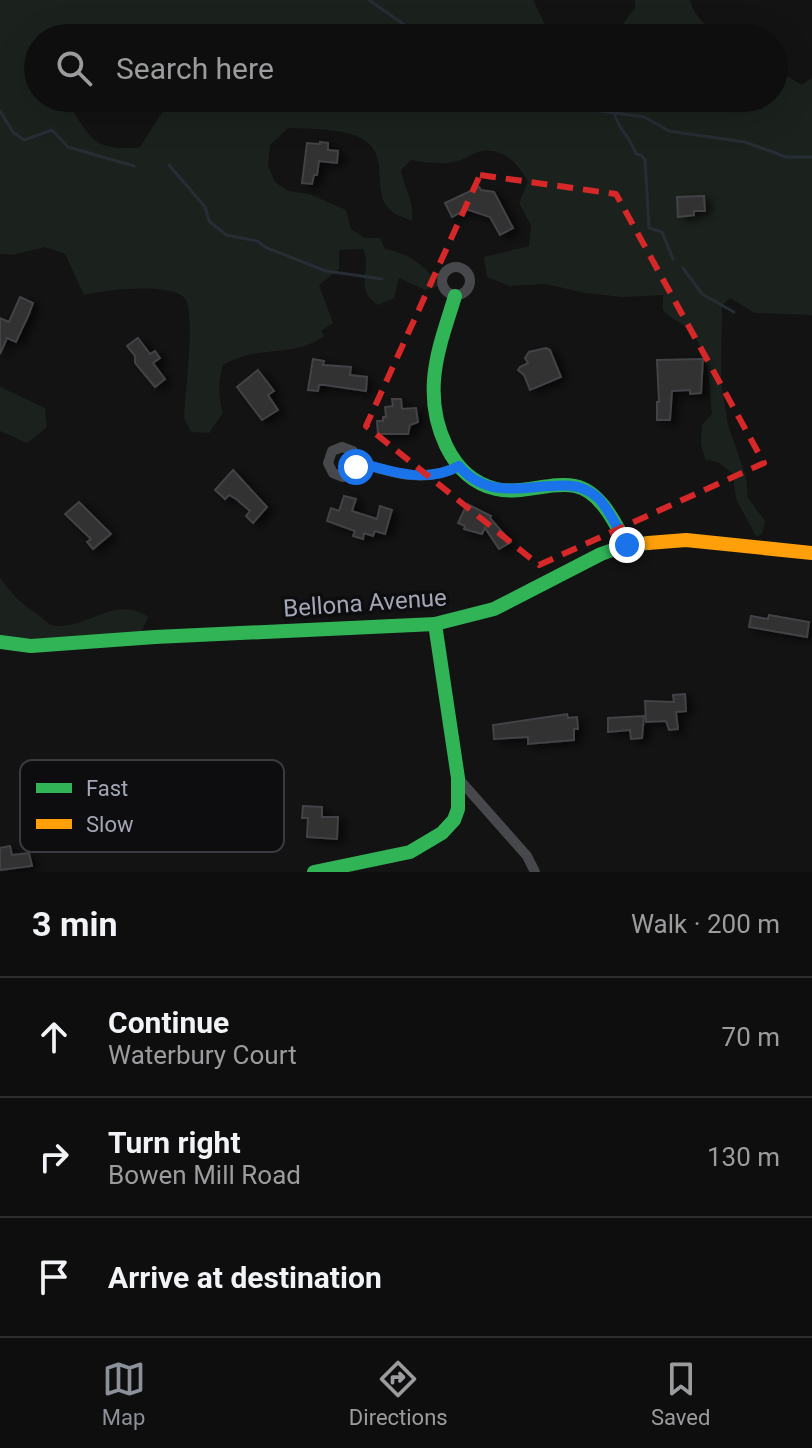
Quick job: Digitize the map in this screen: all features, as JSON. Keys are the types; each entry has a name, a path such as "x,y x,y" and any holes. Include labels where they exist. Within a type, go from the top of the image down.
{"main road":[{"path":"455,296 434,377 434,397 437,419 459,466 473,478 496,489 576,486 586,490 603,505 627,545"},
{"name":"Bellona Avenue","path":"0,642 31,646 435,624 494,609 601,554 627,545 686,540 812,553"},
{"path":"314,872 410,852 435,838 454,820 458,809 458,778 435,624"}],"street":[{"path":"357,462 419,476 438,475 459,466"},
{"path":"458,778 527,856 535,872"}],"highlighted area":[{"path":"480,175 616,194 764,463 539,565 366,426"}],"shaded area":[{"path":"0,0 533,0 545,24 24,24 24,112 73,112 93,138 101,144 117,148 140,147 162,112 788,112 788,77 802,85 812,78 812,315 755,313 730,298 722,306 721,382 728,425 746,477 748,498 765,521 762,534 756,536 736,499 733,474 719,463 705,459 701,444 702,425 712,414 705,358 689,330 663,310 663,295 622,297 545,284 510,286 487,277 484,257 529,246 531,225 519,203 528,181 514,163 494,151 478,152 449,163 411,160 401,170 412,221 392,212 384,202 374,149 360,137 318,129 288,128 270,145 268,166 275,182 288,191 309,194 346,210 351,229 364,238 380,238 385,249 416,262 439,286 425,290 399,278 394,298 378,305 370,299 364,285 366,264 363,249 339,250 339,269 319,285 333,323 321,331 324,336 300,347 249,355 223,365 219,389 223,413 209,433 191,432 184,418 190,323 186,300 179,294 168,290 122,289 84,295 65,254 45,247 12,255 0,254"},
{"path":"635,0 690,0 705,24 623,24 635,8"},
{"path":"0,387 45,408 47,427 27,443 0,431"},
{"path":"0,578 19,600 51,625 75,624 123,609 148,617 141,633 47,640 3,637 0,635"}],"building":[{"path":"307,143 328,143 328,150 338,151 337,163 319,161 312,184 302,183"},
{"path":"479,187 494,192 513,228 500,235 490,217 466,209 452,217 445,203"},
{"path":"704,196 705,211 678,217 677,197"},
{"path":"20,297 33,303 16,342 7,338 0,354 0,318 9,322"},
{"path":"138,338 150,354 155,351 160,358 153,363 165,379 155,387 135,363 135,356 127,346"},
{"path":"550,350 561,377 530,390 524,375 518,370 528,363 525,358 529,352"},
{"path":"313,359 324,361 323,365 351,367 350,375 367,377 366,391 325,385 319,385 318,391 308,390"},
{"path":"703,359 701,393 672,391 670,420 657,420 657,360"},
{"path":"258,370 274,391 268,395 278,410 262,420 237,387"},
{"path":"392,399 401,399 402,409 416,408 418,422 410,425 408,434 378,434 377,421 383,421 386,417 385,407 393,406"},
{"path":"233,470 267,507 253,523 246,516 250,511 236,499 229,495 225,499 215,490"},
{"path":"344,496 356,499 352,511 377,519 380,506 392,510 385,534 375,531 373,536 364,533 363,539 353,536 355,531 327,521 331,508 339,511"},
{"path":"79,502 111,534 93,549 87,542 91,539 65,514"},
{"path":"467,504 491,516 511,542 499,549 485,528 482,534 464,529 465,526 458,523"},
{"path":"769,615 809,622 807,637 749,627 751,616 768,619"},
{"path":"685,694 686,711 676,712 678,729 669,730 666,721 646,722 645,701 674,702 673,695"},
{"path":"567,714 568,718 577,717 578,729 574,729 574,740 528,744 528,737 494,739 493,725"},
{"path":"644,716 642,738 631,739 630,730 608,732 608,718"},
{"path":"303,806 322,807 322,817 338,817 337,839 307,837 308,818 302,818"},
{"path":"10,846 12,855 29,853 32,866 0,870 0,848"}],"waterway":[{"path":"369,0 403,24"},
{"path":"0,111 13,132 24,140 52,130 68,147 134,166"},
{"path":"607,112 644,117 669,131 745,142 786,157 812,157"},
{"path":"614,113 636,154 645,160 649,228 662,232 673,259"},
{"path":"169,165 205,207 209,221 226,235 257,241 267,248 326,271 382,279"},
{"path":"683,268 702,294 734,312"}],"traffic: fast":[{"path":"455,296 442,337 434,380 440,430 455,461 480,483 496,489 556,485 584,489 607,510 627,545"},
{"path":"0,642 31,646 435,624 494,609 601,554 627,545 648,543"},
{"path":"314,872 410,852 442,833 454,820 458,809 458,778 435,624"}],"traffic: slow":[{"path":"648,543 686,540 812,553"}],"route":[{"path":"356,467 357,462 394,472 429,476 459,466 484,485 496,489 576,486 596,496 627,545"}]}
